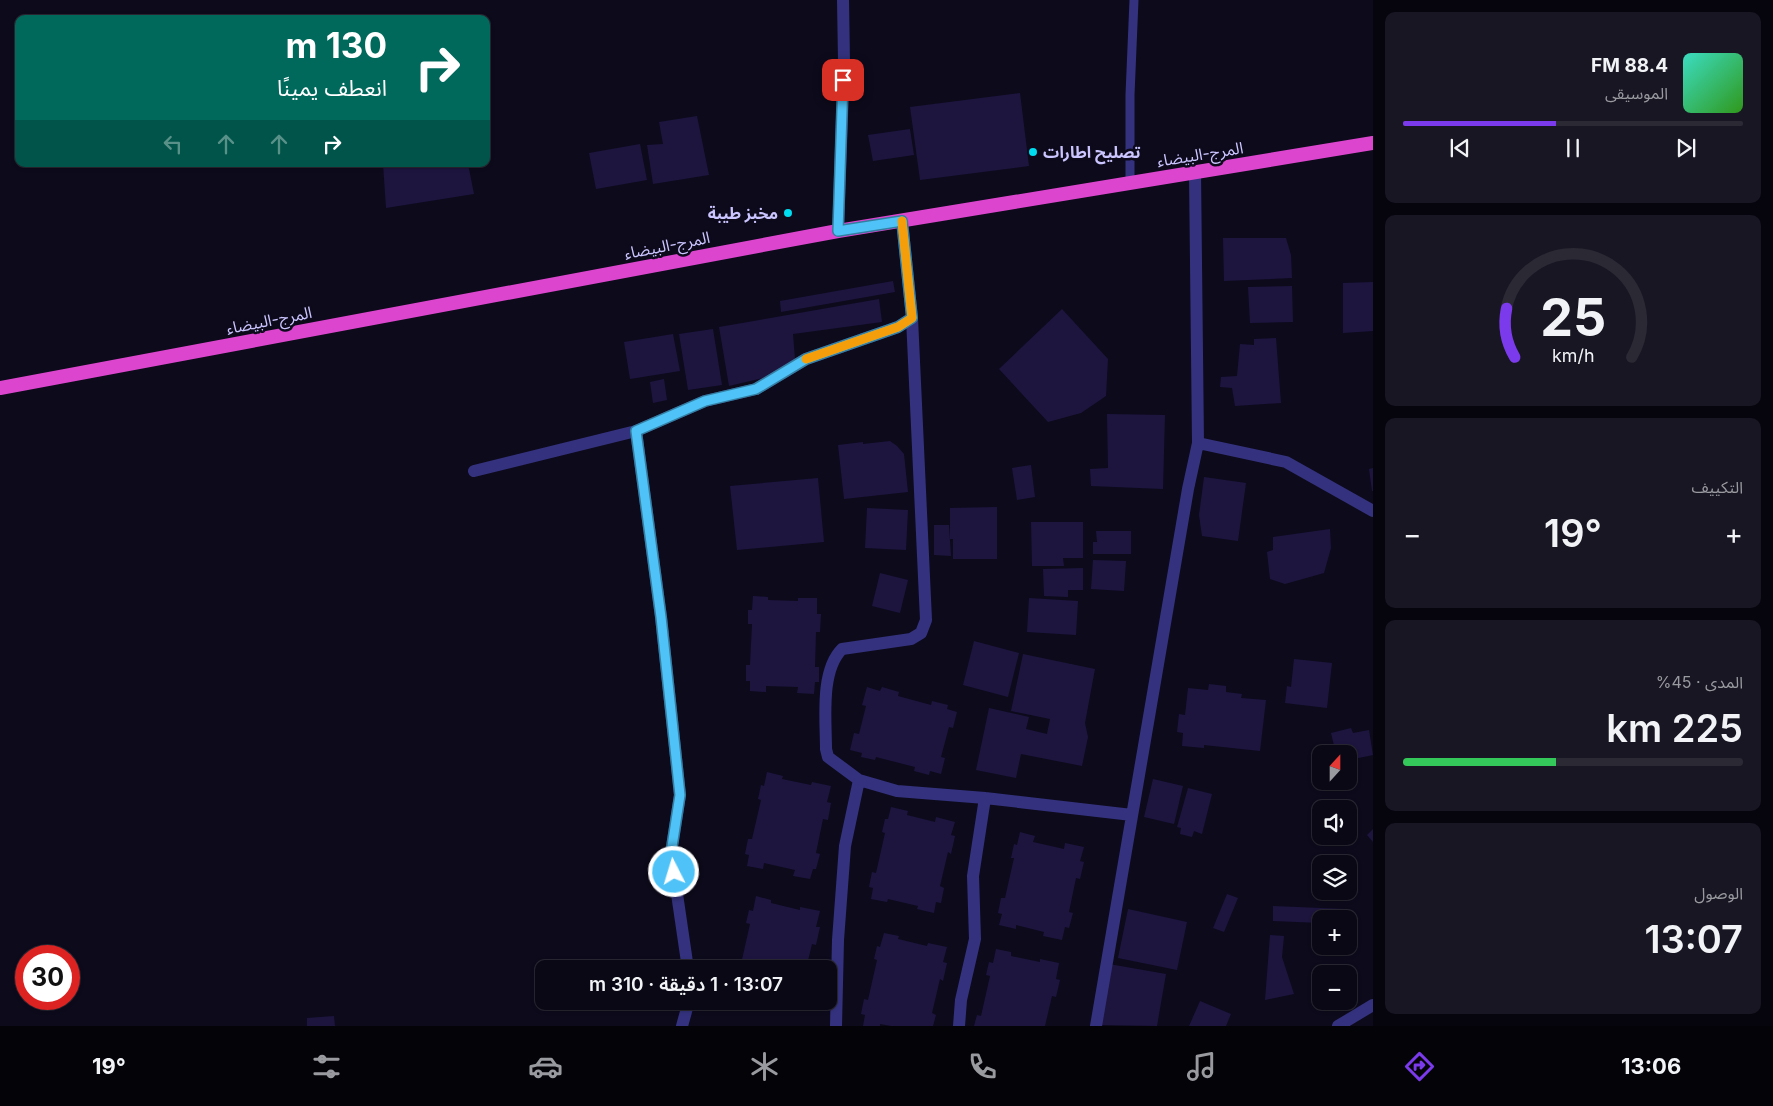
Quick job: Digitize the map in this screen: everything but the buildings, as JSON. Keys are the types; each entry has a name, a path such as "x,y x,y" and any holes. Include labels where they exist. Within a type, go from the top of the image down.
{"highway":[{"name":"المرج-البيضاء","path":"0,388 838,231 1373,143"}],"street":[{"path":"838,231 844,61 843,0"},
{"path":"1096,1026 1186,499 1198,442 1195,172"},
{"path":"902,221 912,318 926,620 921,633 911,639 842,649 835,657 827,685 826,749 828,757 859,780 897,792 985,798 1132,815"},
{"path":"474,471 636,431 705,401 756,389 806,359 898,327 912,318"},
{"path":"636,431 661,617 680,795 671,853 687,960"},
{"path":"1198,442 1286,462 1373,511"},
{"path":"836,1026 838,940 845,846 859,780"},
{"path":"958,1026 961,1000 975,940 973,876 985,798"},
{"path":"1338,1026 1373,1005"},
{"path":"682,1026 686,1010"}],"lane":[{"path":"1130,183 1130,95 1134,0"}],"slow traffic":[{"path":"806,359 898,327 912,318 902,221"}],"place":[{"name":"تصليح اطارات","path":"1033,152"},
{"name":"مخبز طيبة","path":"788,213"}],"route":[{"path":"674,872 671,853 680,795 661,617 636,431 705,401 756,389 806,359 898,327 912,318 902,221 838,231 843,80"}]}
